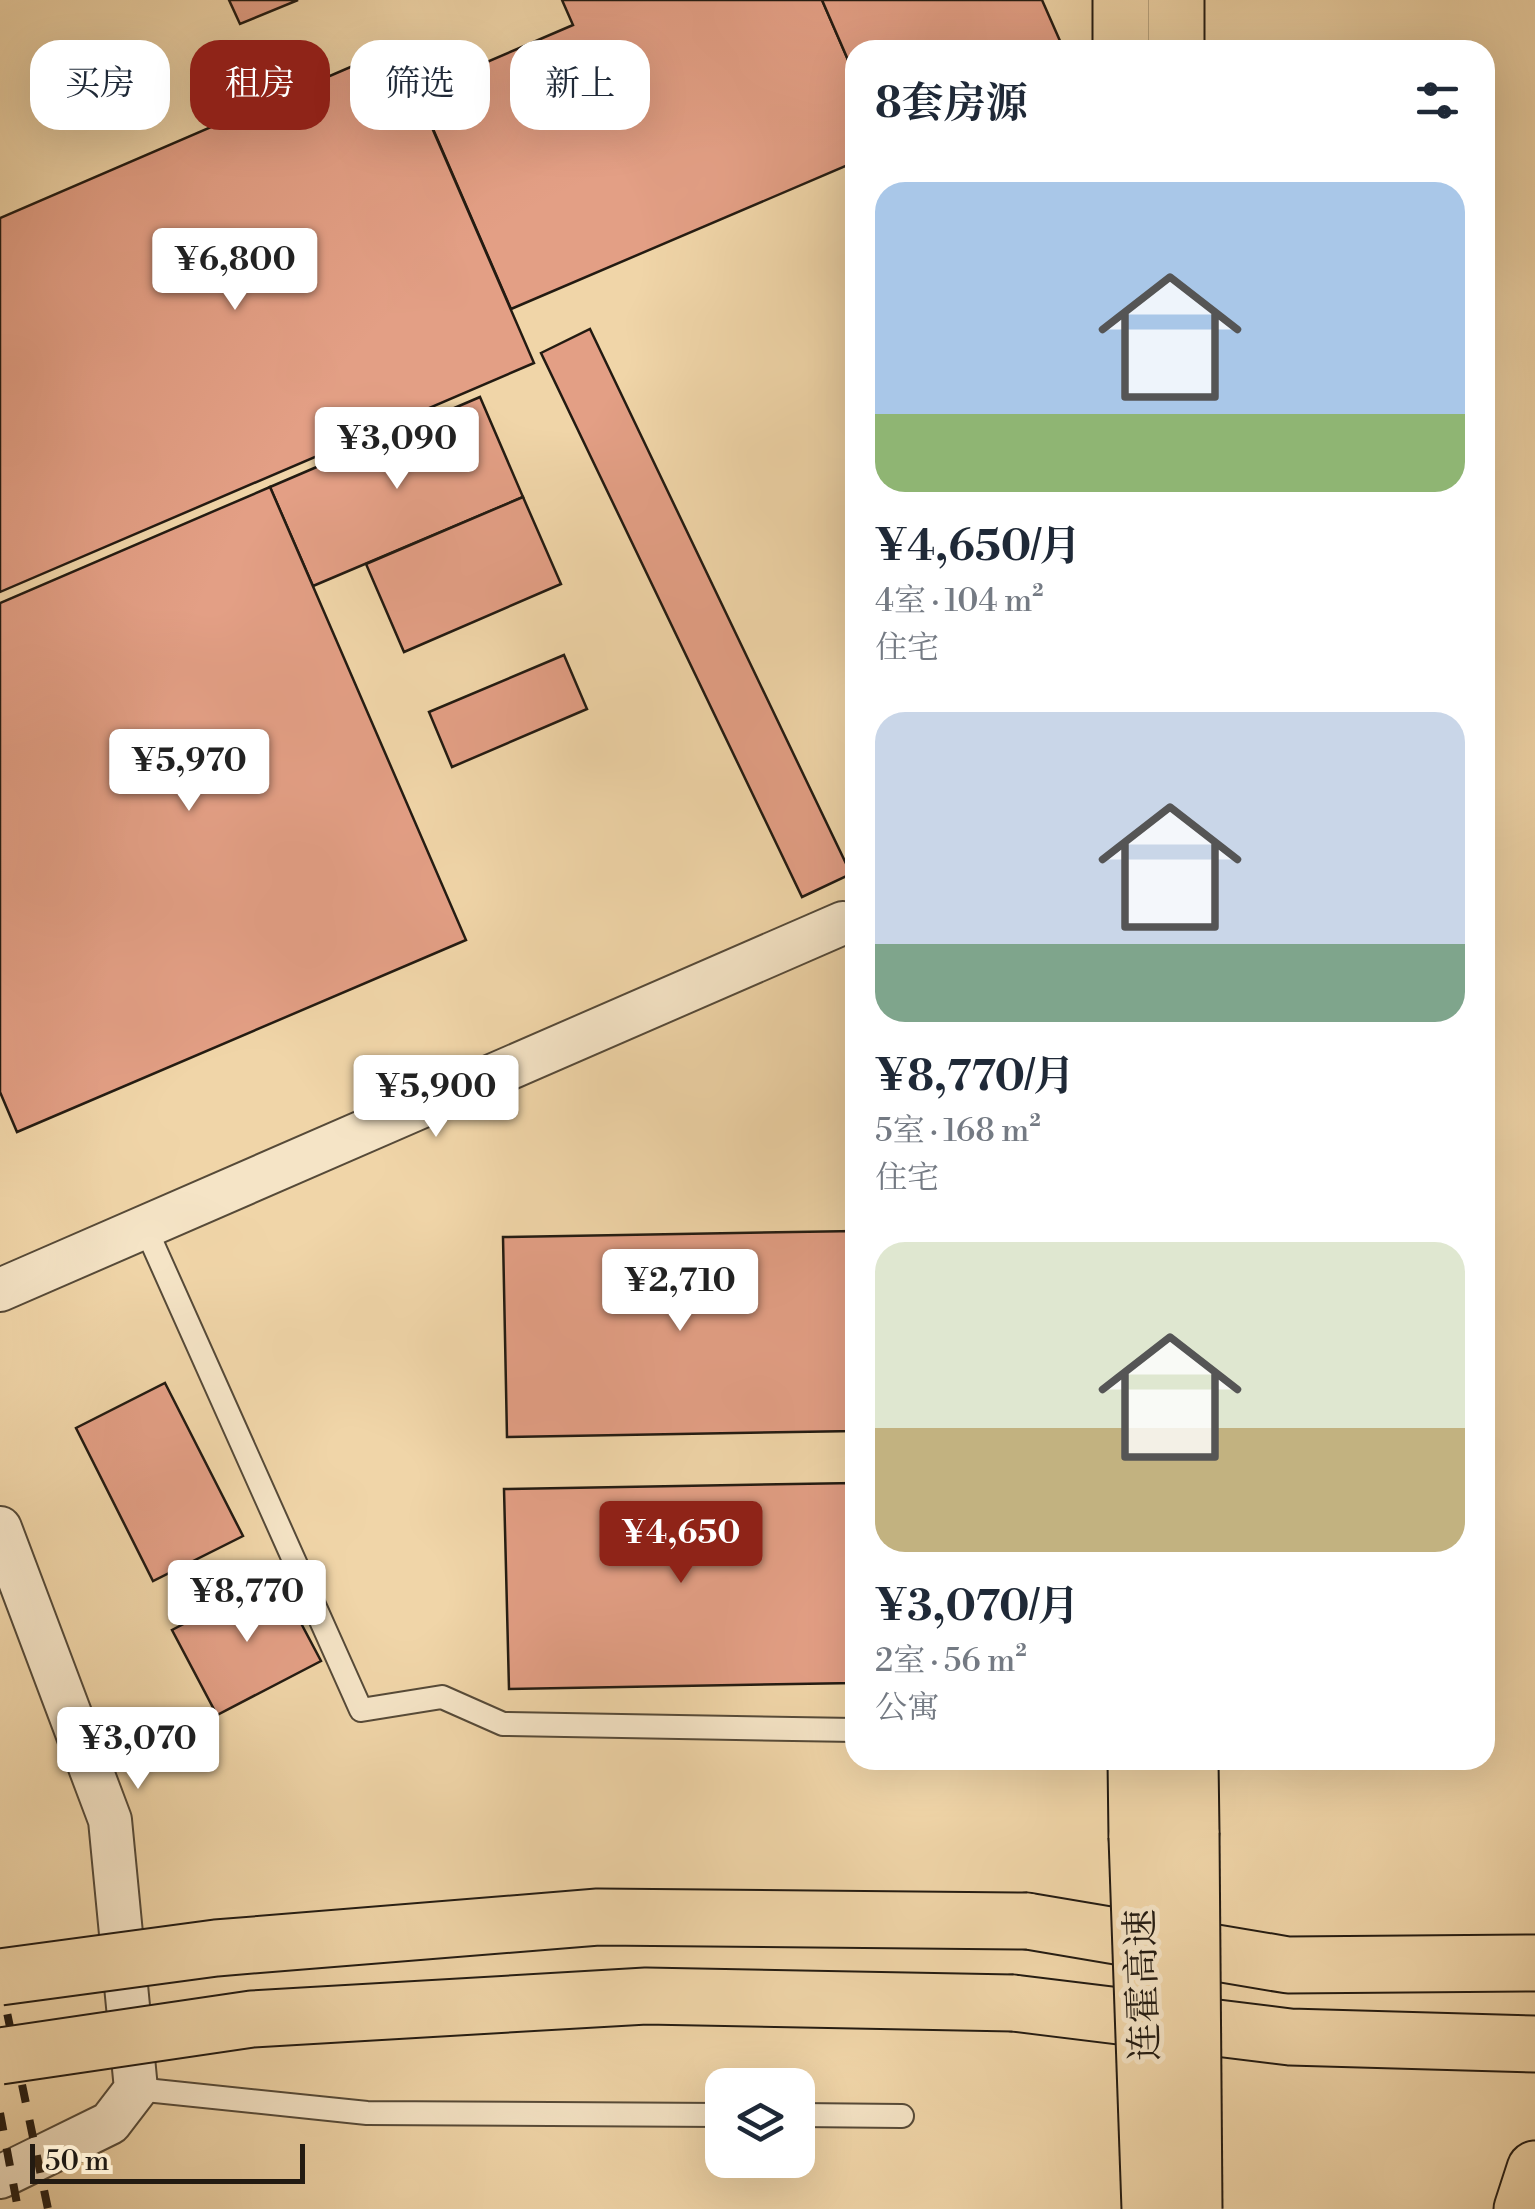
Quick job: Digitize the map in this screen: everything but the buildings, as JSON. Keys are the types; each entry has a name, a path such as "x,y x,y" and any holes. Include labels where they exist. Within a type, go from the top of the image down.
{"main road":[{"path":"1121,0 1121,40"},
{"path":"1176,0 1176,40"},
{"name":"连霍高速","path":"1136,1770 1150,2209"},
{"name":"连霍高速","path":"1190,1770 1194,2209"},
{"path":"0,1977 216,1948 598,1916 1028,1922 1288,1966 1535,1962"},
{"path":"0,2056 252,2019 646,1996 1013,2003 1290,2037 1535,2044"},
{"path":"1522,2209 1535,2170"}],"street":[{"path":"0,1290 843,923"},
{"path":"0,1528 110,1820 136,2089 110,2123 0,2177"}],"lane":[{"path":"145,1227 361,1710 442,1698 503,1724 845,1730"},
{"path":"136,2089 366,2114 705,2115"},
{"path":"815,2115 902,2116"}],"railway":[{"path":"0,1979 48,2209"},
{"path":"0,2113 18,2209"}]}
